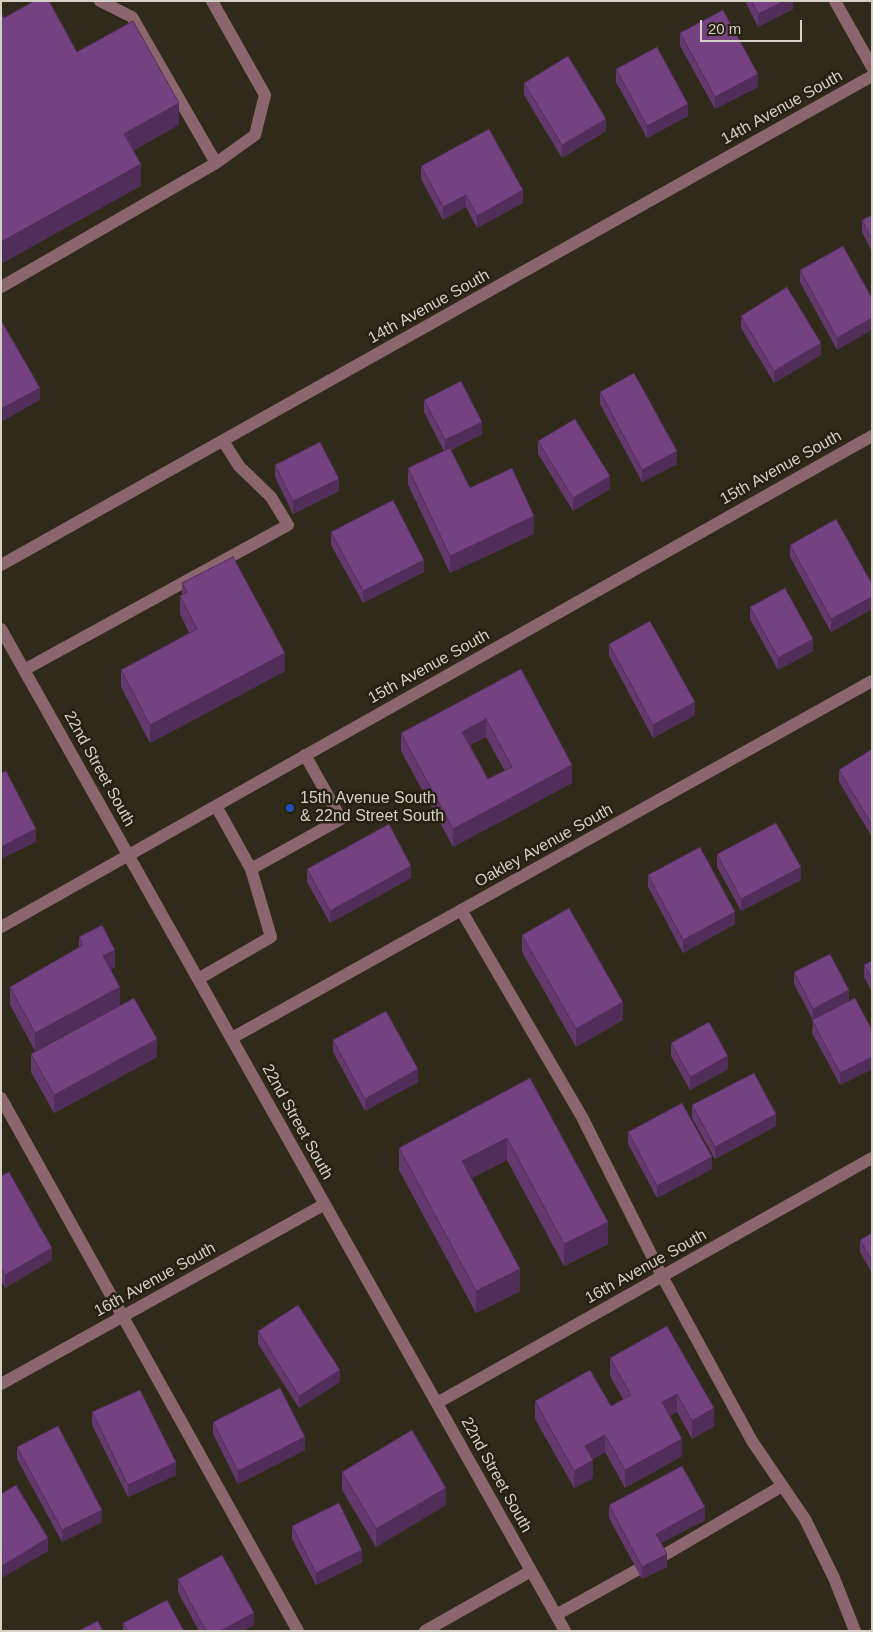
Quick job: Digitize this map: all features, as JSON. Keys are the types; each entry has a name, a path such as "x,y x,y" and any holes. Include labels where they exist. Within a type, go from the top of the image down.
{"street":[{"path":"100,1 132,17 216,163"},
{"path":"1,286 216,163 255,136 265,95 212,1"},
{"path":"835,1 872,67"},
{"name":"14th Avenue South","path":"1,565 872,76"},
{"name":"15th Avenue South","path":"1,927 872,436"},
{"path":"24,670 288,524 271,497 239,466 223,441"},
{"name":"22nd Street South","path":"1,629 565,1631"},
{"name":"Oakley Avenue South","path":"232,1038 872,681"},
{"path":"252,869 341,819 305,755"},
{"path":"198,979 271,937 252,869 216,806"},
{"path":"461,910 582,1117 662,1276 752,1441 809,1527 834,1578 855,1631"},
{"path":"1,1098 298,1631"},
{"name":"16th Avenue South","path":"436,1403 872,1158"},
{"name":"16th Avenue South","path":"1,1384 324,1204"},
{"path":"661,1557 782,1486"},
{"path":"556,1615 637,1570"},
{"path":"425,1631 532,1571"}],"building":[{"path":"34,1 49,1 77,52 133,21 179,103 124,134 141,164 1,242 1,12 4,18"},
{"path":"752,1 784,1 758,14"},
{"path":"723,10 758,74 715,97 680,33"},
{"path":"657,47 688,104 647,126 616,69"},
{"path":"568,56 606,119 562,145 524,83"},
{"path":"489,129 523,190 477,216 466,195 443,207 421,166"},
{"path":"872,215 872,240 862,220"},
{"path":"843,246 872,298 872,318 837,338 800,270"},
{"path":"787,287 821,343 774,371 741,316"},
{"path":"1,320 40,388 1,409"},
{"path":"634,373 677,451 642,470 600,392"},
{"path":"461,381 482,422 445,440 424,400"},
{"path":"575,419 610,476 573,498 538,441"},
{"path":"320,442 339,479 293,501 275,465"},
{"path":"450,448 470,488 512,468 534,516 450,556 408,468"},
{"path":"393,500 424,560 363,591 331,532"},
{"path":"836,519 872,584 872,597 831,619 790,545"},
{"path":"233,557 285,653 150,725 121,670 197,629 180,596 187,592 182,583"},
{"path":"785,588 813,639 778,658 750,607"},
{"path":"650,621 695,702 653,725 609,644"},
{"path":"521,669 572,765 453,829 401,733","holes":["486,719 512,767 488,779 462,732"]},
{"path":"872,749 872,825 839,770"},
{"path":"6,771 36,829 1,847 1,773"},
{"path":"776,823 801,867 741,899 717,854"},
{"path":"389,824 411,866 330,911 307,869"},
{"path":"700,847 735,912 683,940 648,875"},
{"path":"569,908 623,1002 576,1029 522,935"},
{"path":"102,925 115,950 103,956 120,987 35,1033 10,987 83,945 79,937"},
{"path":"830,954 849,990 813,1009 794,972"},
{"path":"872,961 872,979 864,965"},
{"path":"134,998 157,1039 54,1095 31,1054"},
{"path":"855,998 872,1030 872,1057 840,1073 812,1020"},
{"path":"386,1011 418,1069 365,1099 333,1040"},
{"path":"709,1022 728,1056 690,1077 671,1043"},
{"path":"754,1073 776,1114 715,1147 692,1105"},
{"path":"530,1078 608,1222 564,1244 507,1138 462,1161 520,1269 476,1291 399,1148"},
{"path":"682,1103 712,1157 657,1186 628,1132"},
{"path":"9,1172 52,1248 5,1275 1,1268 1,1176"},
{"path":"872,1233 872,1261 860,1240"},
{"path":"298,1305 340,1370 299,1396 258,1331"},
{"path":"667,1326 714,1408 692,1421 677,1394 662,1402 682,1439 625,1470 605,1435 585,1446 593,1460 574,1471 535,1401 590,1370 611,1406 631,1395 610,1358"},
{"path":"280,1388 305,1437 238,1471 213,1422"},
{"path":"140,1390 176,1462 128,1485 92,1412"},
{"path":"58,1426 102,1510 62,1530 17,1447"},
{"path":"412,1430 446,1488 376,1529 342,1472"},
{"path":"682,1466 705,1507 656,1534 667,1554 642,1567 609,1505"},
{"path":"16,1485 48,1538 2,1566 1,1494"},
{"path":"339,1503 362,1550 316,1573 292,1526"},
{"path":"222,1555 254,1613 220,1631 206,1631 178,1579"},
{"path":"167,1600 184,1631 128,1631 123,1623"},
{"path":"98,1621 103,1631 78,1631"}],"place":[{"name":"15th Avenue South & 22nd Street South","path":"290,808"}]}
